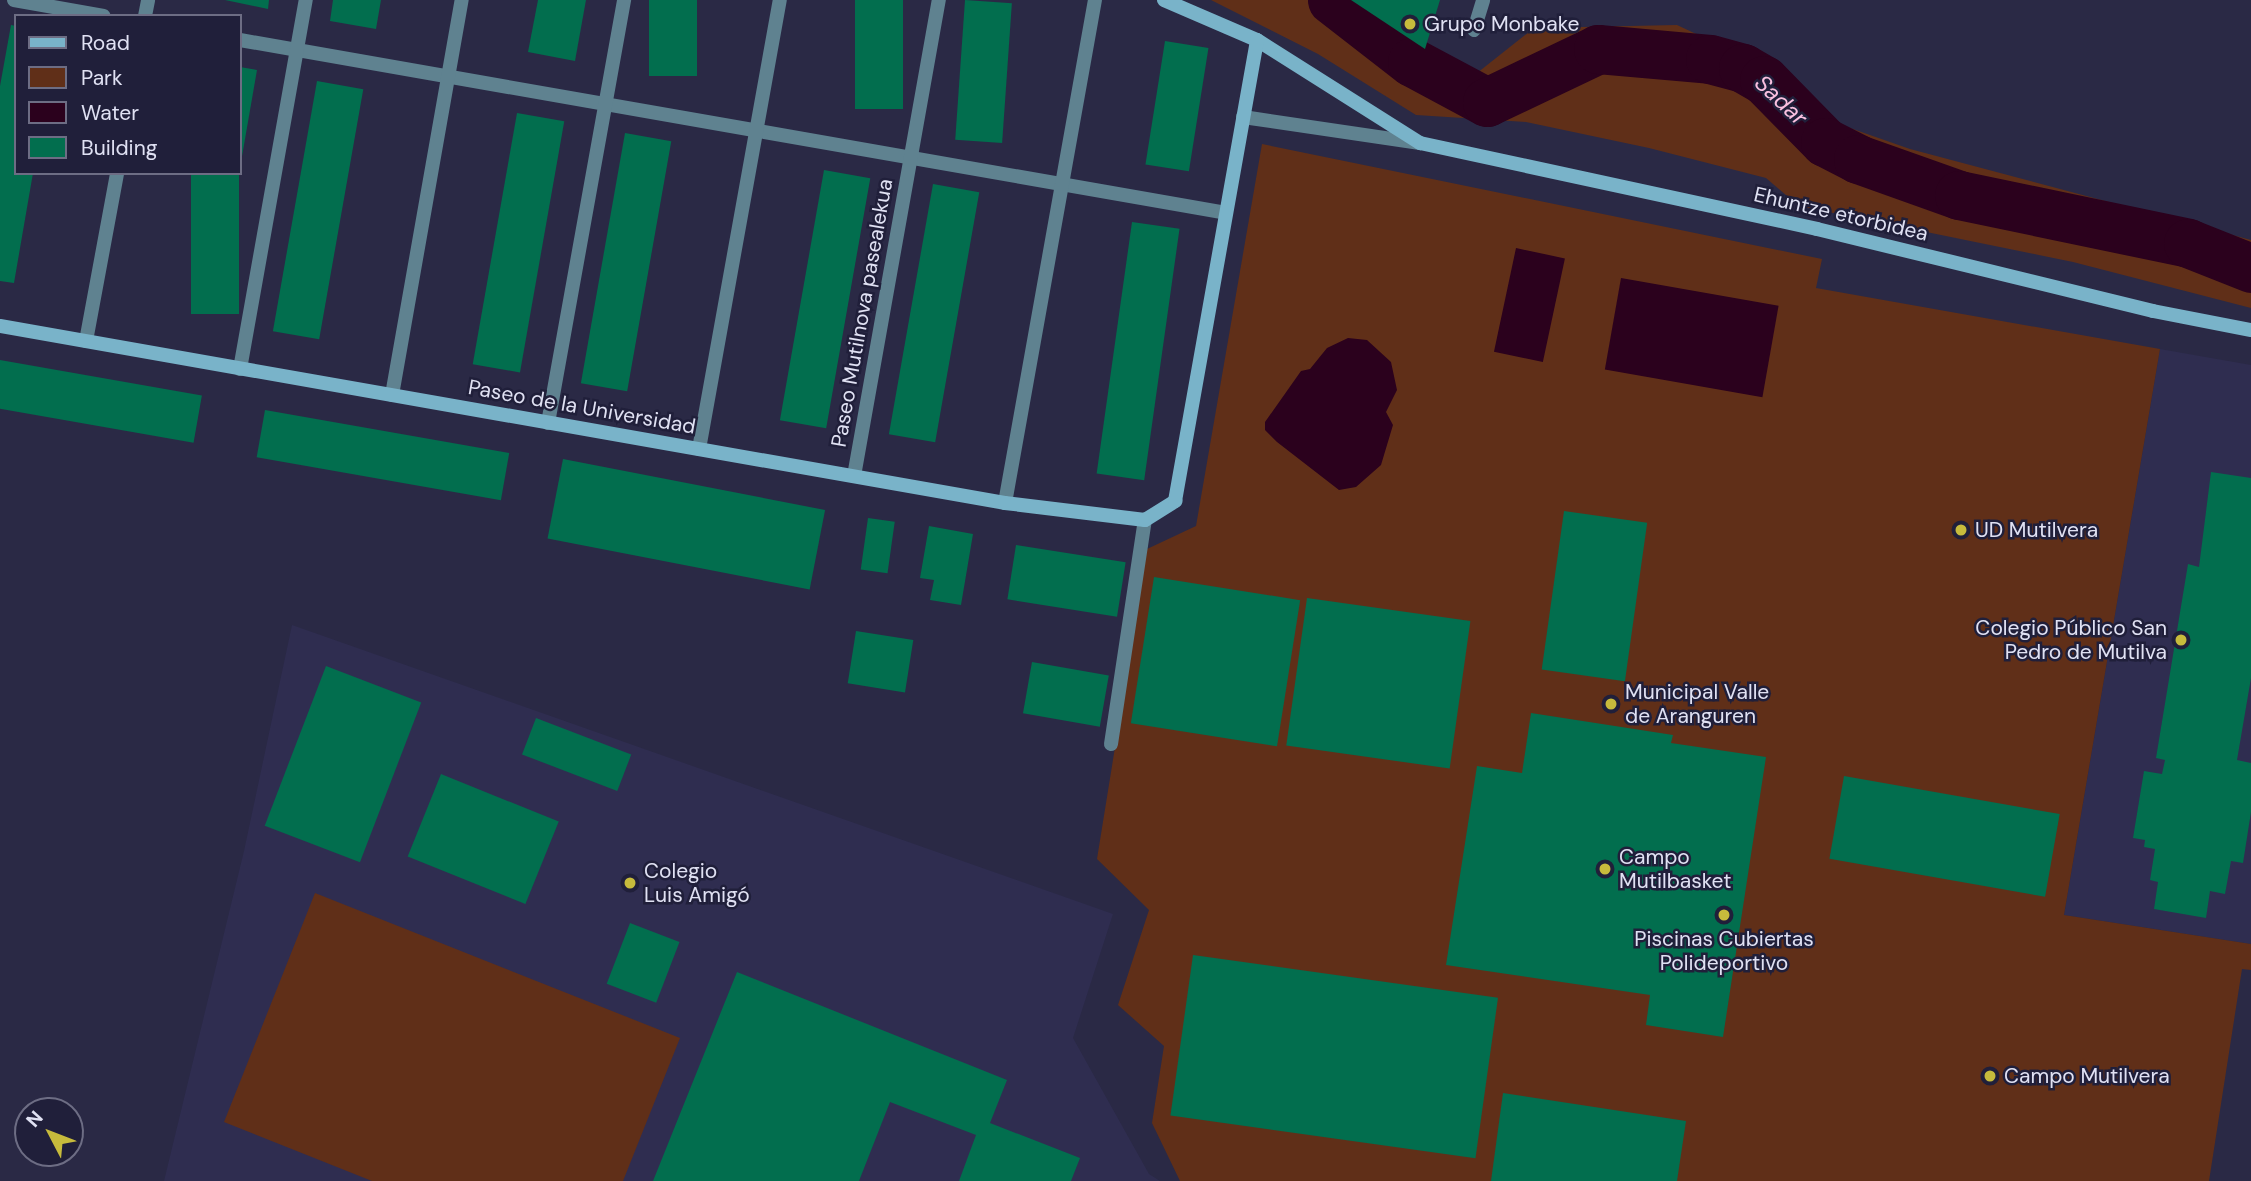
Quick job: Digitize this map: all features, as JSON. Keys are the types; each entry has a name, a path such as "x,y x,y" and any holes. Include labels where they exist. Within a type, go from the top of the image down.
{"street":[{"path":"14,0 93,14"},
{"path":"240,369 306,0"},
{"path":"392,395 463,0"},
{"path":"548,423 624,0"},
{"path":"699,449 780,0"},
{"name":"Paseo Mutilnova pasealekua","path":"854,476 939,0"},
{"path":"1005,503 1096,0"},
{"path":"1111,744 1151,518 1175,501 1257,40 1164,0"},
{"path":"1474,30 1483,0"},
{"name":"Paseo Mutilnova pasealekua","path":"242,40 1226,213"},
{"name":"Ehuntze etorbidea","path":"1257,40 1420,144"},
{"name":"Ehuntze etorbidea","path":"1243,117 1420,144 1804,226 2251,330"},
{"path":"86,341 117,175"},
{"name":"Paseo de la Universidad","path":"0,326 1005,503 1151,518"}],"shaded area":[{"name":"Colegio Público San Pedro de Mutilva","path":"2160,349 2251,365 2251,944 2064,915"},
{"name":"Colegio Luis Amigó","path":"292,625 1113,914 1073,1038 1149,1174 1160,1181 164,1181 244,851"}],"green space":[{"path":"1211,0 1341,0 1417,54 1472,77 1534,28 1677,25 1767,67 1807,113 1910,149 2251,240 2251,308 2073,262 1799,206 1766,178 1649,148 1526,122 1416,115 1318,54"},
{"name":"Municipal Valle de Aranguren","path":"1262,144 1822,259 1816,288 2160,349 2064,915 2251,944 2251,970 2242,969 2209,1181 1180,1181 1152,1123 1164,1046 1118,1005 1149,910 1097,859 1147,549 1196,526"},
{"path":"315,893 680,1038 623,1181 372,1181 224,1122"}],"water":[{"path":"1516,248 1565,258 1543,362 1494,352"},
{"path":"1621,278 1779,306 1762,397 1605,370"},
{"path":"1348,338 1367,340 1391,362 1397,390 1386,412 1393,425 1381,465 1356,487 1339,490 1277,442 1265,430 1265,422 1301,371 1310,369 1327,348"}],"building":[{"path":"225,0 269,0 268,9"},
{"path":"333,0 381,0 376,29 330,21"},
{"path":"538,0 586,0 575,61 528,52"},
{"path":"649,0 697,0 697,76 649,76"},
{"path":"855,0 903,0 903,109 855,109"},
{"path":"965,0 1012,3 1002,143 955,140"},
{"name":"Grupo Monbake","path":"1351,0 1440,0 1425,49"},
{"path":"11,25 14,26 14,175 33,175 14,283 0,281 0,86"},
{"path":"1165,41 1208,48 1189,171 1145,164"},
{"path":"242,67 257,70 242,156"},
{"path":"317,81 363,89 319,339 273,331"},
{"path":"517,113 564,121 520,372 473,364"},
{"path":"625,133 671,141 627,391 581,383"},
{"path":"824,170 870,178 826,428 780,420"},
{"path":"191,175 239,175 239,314 191,314"},
{"path":"933,184 979,192 935,442 889,434"},
{"path":"1132,222 1180,229 1144,480 1097,474"},
{"path":"0,360 202,396 194,443 0,409"},
{"path":"265,410 509,453 501,500 257,457"},
{"path":"563,459 825,510 810,589 548,539"},
{"path":"2211,472 2251,478 2251,678 2237,760 2251,763 2251,812 2243,863 2231,861 2225,894 2210,891 2206,918 2154,909 2158,882 2150,880 2155,849 2144,847 2145,840 2133,838 2144,771 2162,774 2165,760 2156,758 2188,564 2199,567"},
{"path":"1564,511 1647,523 1625,681 1542,669"},
{"path":"868,518 895,522 888,573 861,569"},
{"path":"929,526 973,534 961,605 930,600 934,580 920,578"},
{"path":"1016,545 1126,562 1117,617 1007,599"},
{"path":"1154,577 1300,600 1277,746 1131,723"},
{"path":"1307,598 1470,621 1450,769 1286,746"},
{"path":"856,631 913,640 905,692 848,683"},
{"path":"1032,662 1109,676 1100,727 1023,713"},
{"path":"326,666 421,703 360,862 265,826"},
{"name":"Campo Mutilbasket","path":"1531,713 1673,735 1671,743 1766,757 1723,1037 1646,1025 1650,995 1446,965 1477,766 1522,773"},
{"path":"536,718 631,755 617,791 522,754"},
{"path":"441,774 559,822 525,904 408,857"},
{"path":"1844,776 2060,814 2045,897 1829,859"},
{"path":"630,923 679,942 656,1003 607,984"},
{"path":"1193,955 1498,998 1475,1158 1170,1115"},
{"path":"737,972 1007,1080 990,1123 1080,1158 1071,1181 959,1181 976,1135 890,1102 859,1181 653,1181"},
{"path":"1503,1093 1686,1121 1677,1181 1491,1181"}],"waterway":[{"name":"Sadar","path":"1332,0 1412,62 1487,102 1598,49 1710,59 1743,68 1764,80 1825,142 1858,159 1959,195 2188,243 2251,268"}],"place":[{"name":"Grupo Monbake","path":"1410,24"},
{"name":"UD Mutilvera","path":"1961,530"},
{"name":"Colegio Público San Pedro de Mutilva","path":"2181,640"},
{"name":"Municipal Valle de Aranguren","path":"1611,704"},
{"name":"Campo Mutilbasket","path":"1605,869"},
{"name":"Colegio Luis Amigó","path":"630,883"},
{"name":"Piscinas Cubiertas Polideportivo","path":"1724,915"},
{"name":"Campo Mutilvera","path":"1990,1076"}]}
